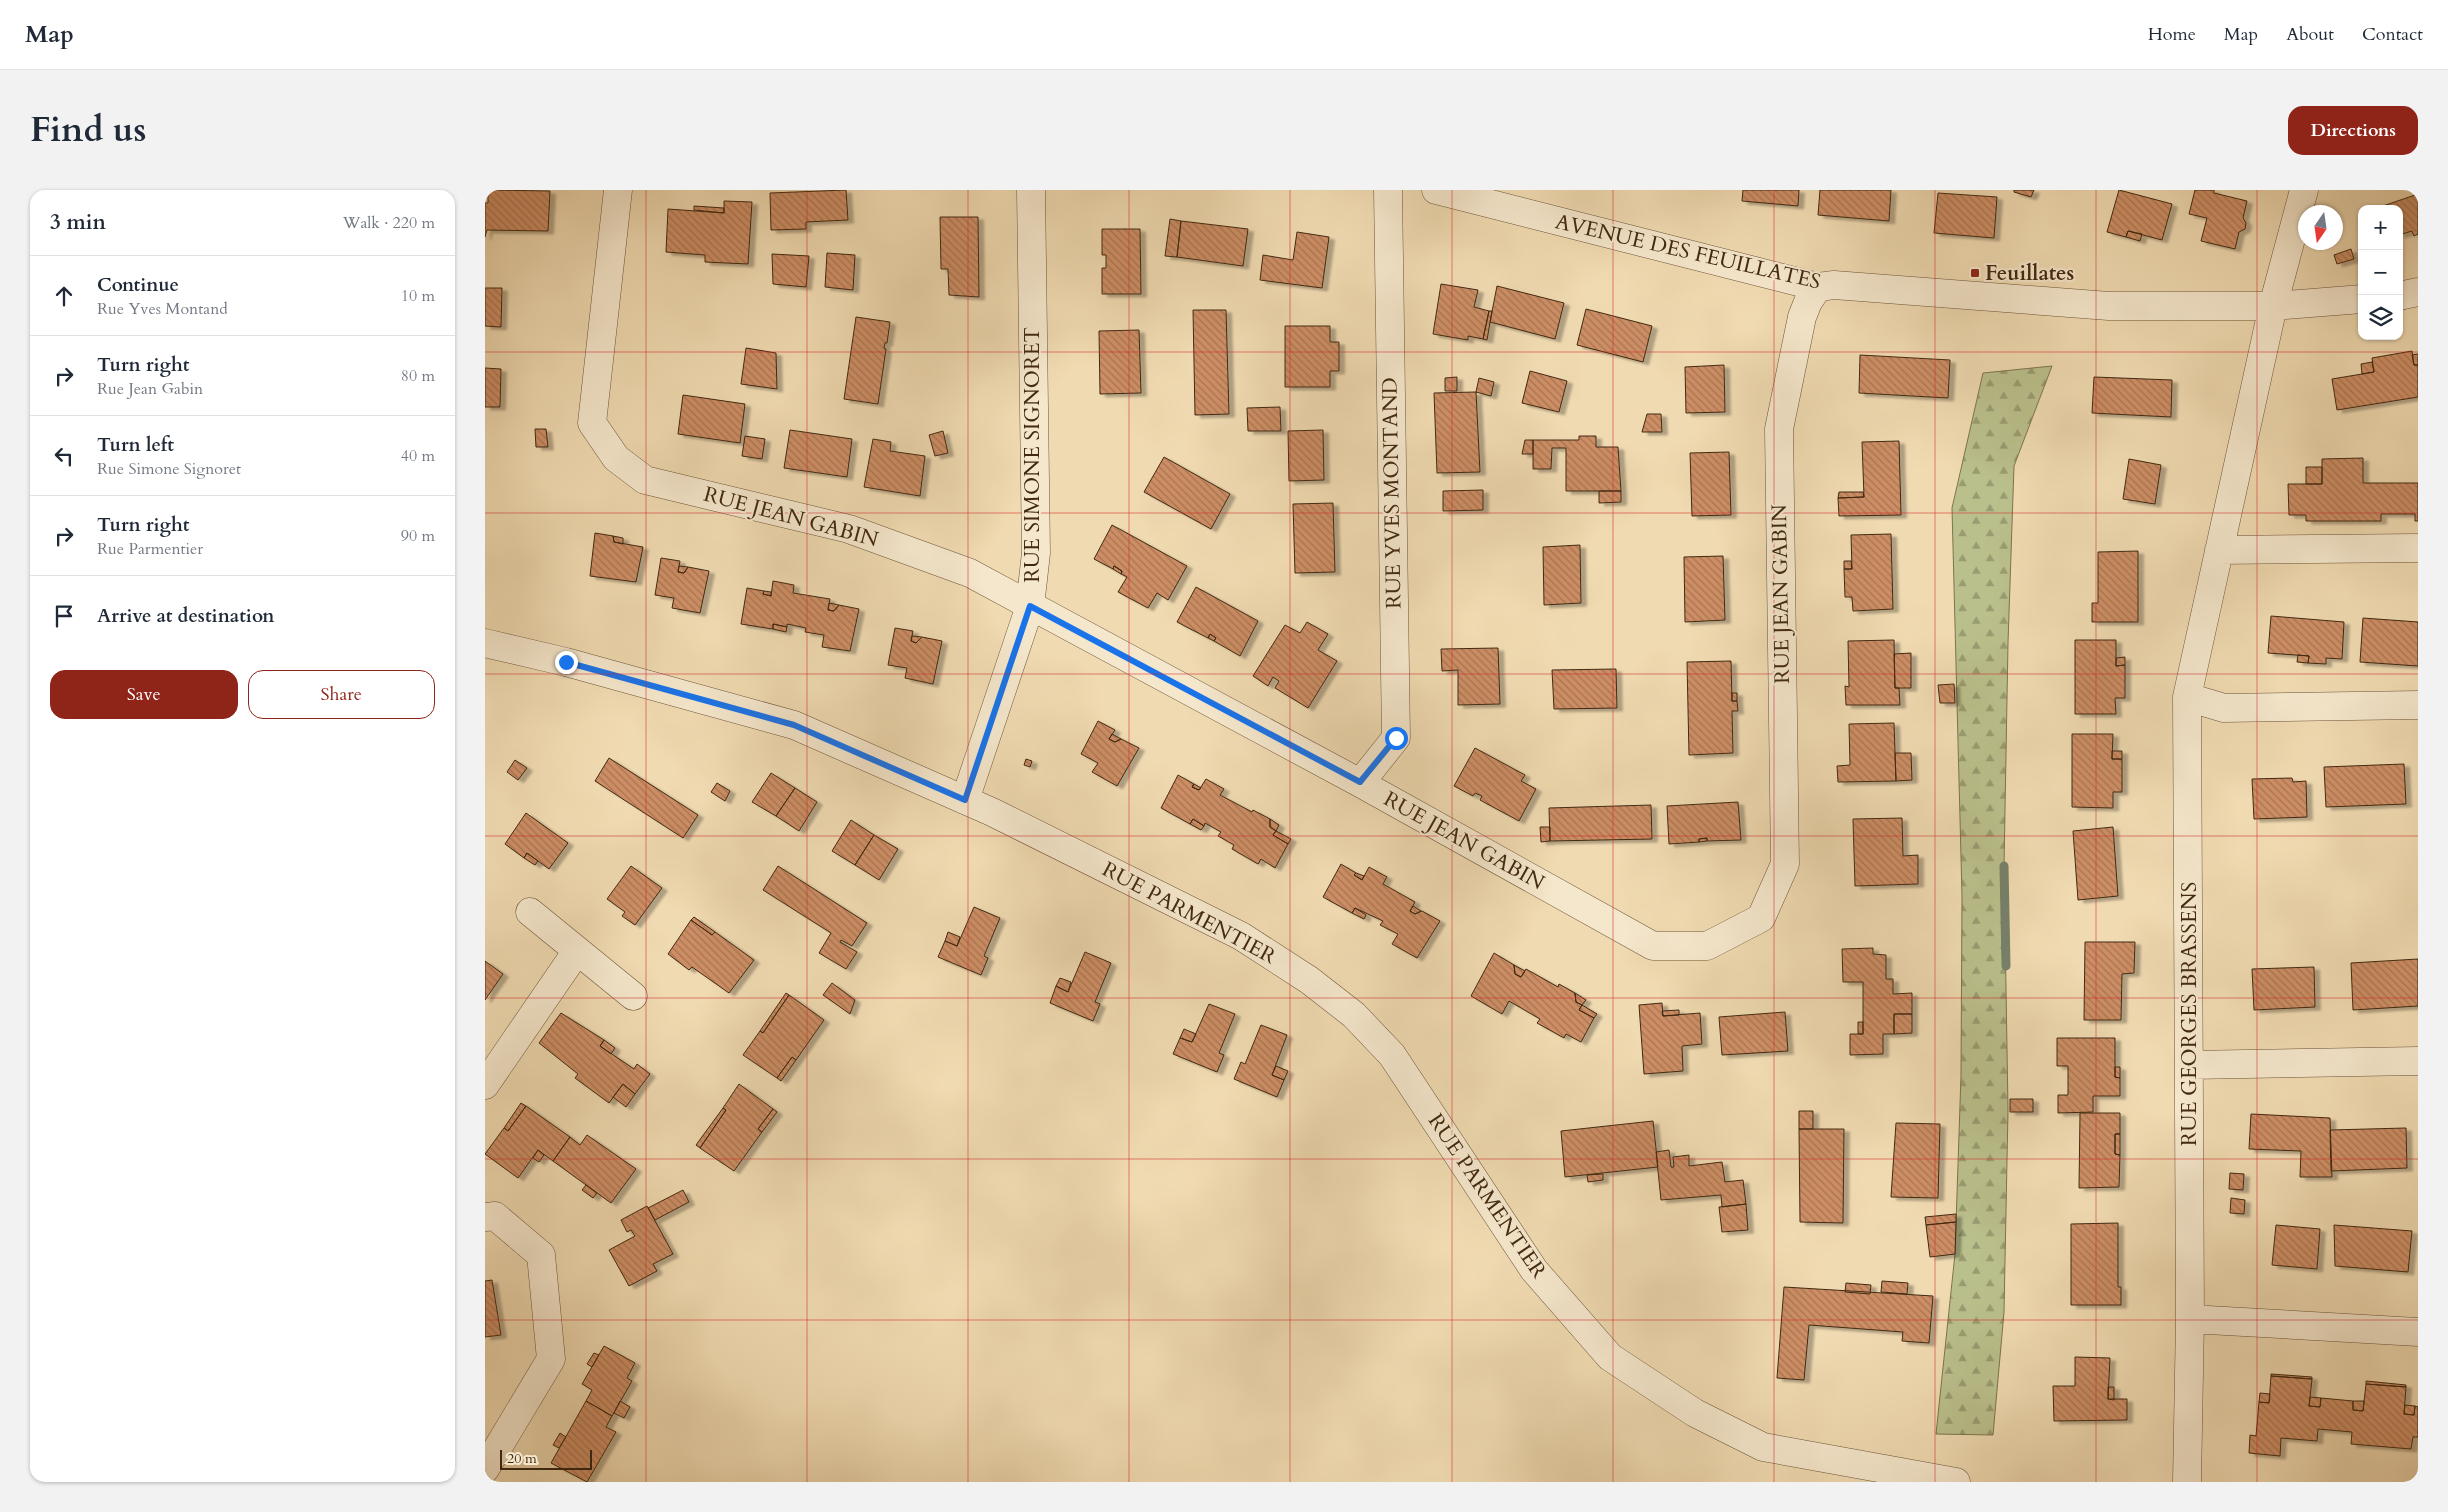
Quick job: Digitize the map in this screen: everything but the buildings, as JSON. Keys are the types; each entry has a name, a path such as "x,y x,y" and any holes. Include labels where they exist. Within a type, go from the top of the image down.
{"street":[{"name":"RUE JEAN GABIN","path":"618,190 592,423 615,458 645,480 849,529 970,573 1360,782 1653,946 1707,946 1761,918 1785,864 1779,429 1802,317 1808,302 1818,287"},
{"name":"RUE SIMONE SIGNORET","path":"965,800 1030,606 1036,553 1031,190"},
{"name":"RUE YVES MONTAND","path":"1360,782 1396,738 1388,190"},
{"name":"AVENUE DES FEUILLATES","path":"1436,190 1818,287 1833,285 2109,306 2273,306 2358,299"},
{"name":"RUE GEORGES BRASSENS","path":"2187,1482 2190,1319 2187,697 2273,306 2304,190"},
{"path":"2403,295 2418,292"},
{"path":"2219,550 2418,548"},
{"name":"RUE PARMENTIER","path":"485,643 566,662 794,725 965,800 1241,936 1309,980 1354,1015 1392,1055 1534,1270 1610,1357 1695,1413 1763,1447 1957,1482"},
{"path":"2187,697 2224,708 2418,705"},
{"path":"530,912 633,996"},
{"path":"485,1085 577,951"},
{"path":"2189,1065 2418,1062"},
{"path":"485,1468 551,1359 541,1255 488,1214"},
{"path":"2190,1319 2418,1332"}],"green space":[{"path":"2052,366 2014,466 2008,643 2004,866 2008,1110 2004,1312 1993,1435 1936,1434 1955,1254 1961,1075 1962,896 1952,508 1983,373"}],"waterway":[{"path":"2004,866 2006,966"}],"place":[{"name":"Feuillates","path":"1975,273"}],"route":[{"path":"566,662 794,725 965,800 1030,606 1360,782 1396,738"}]}
